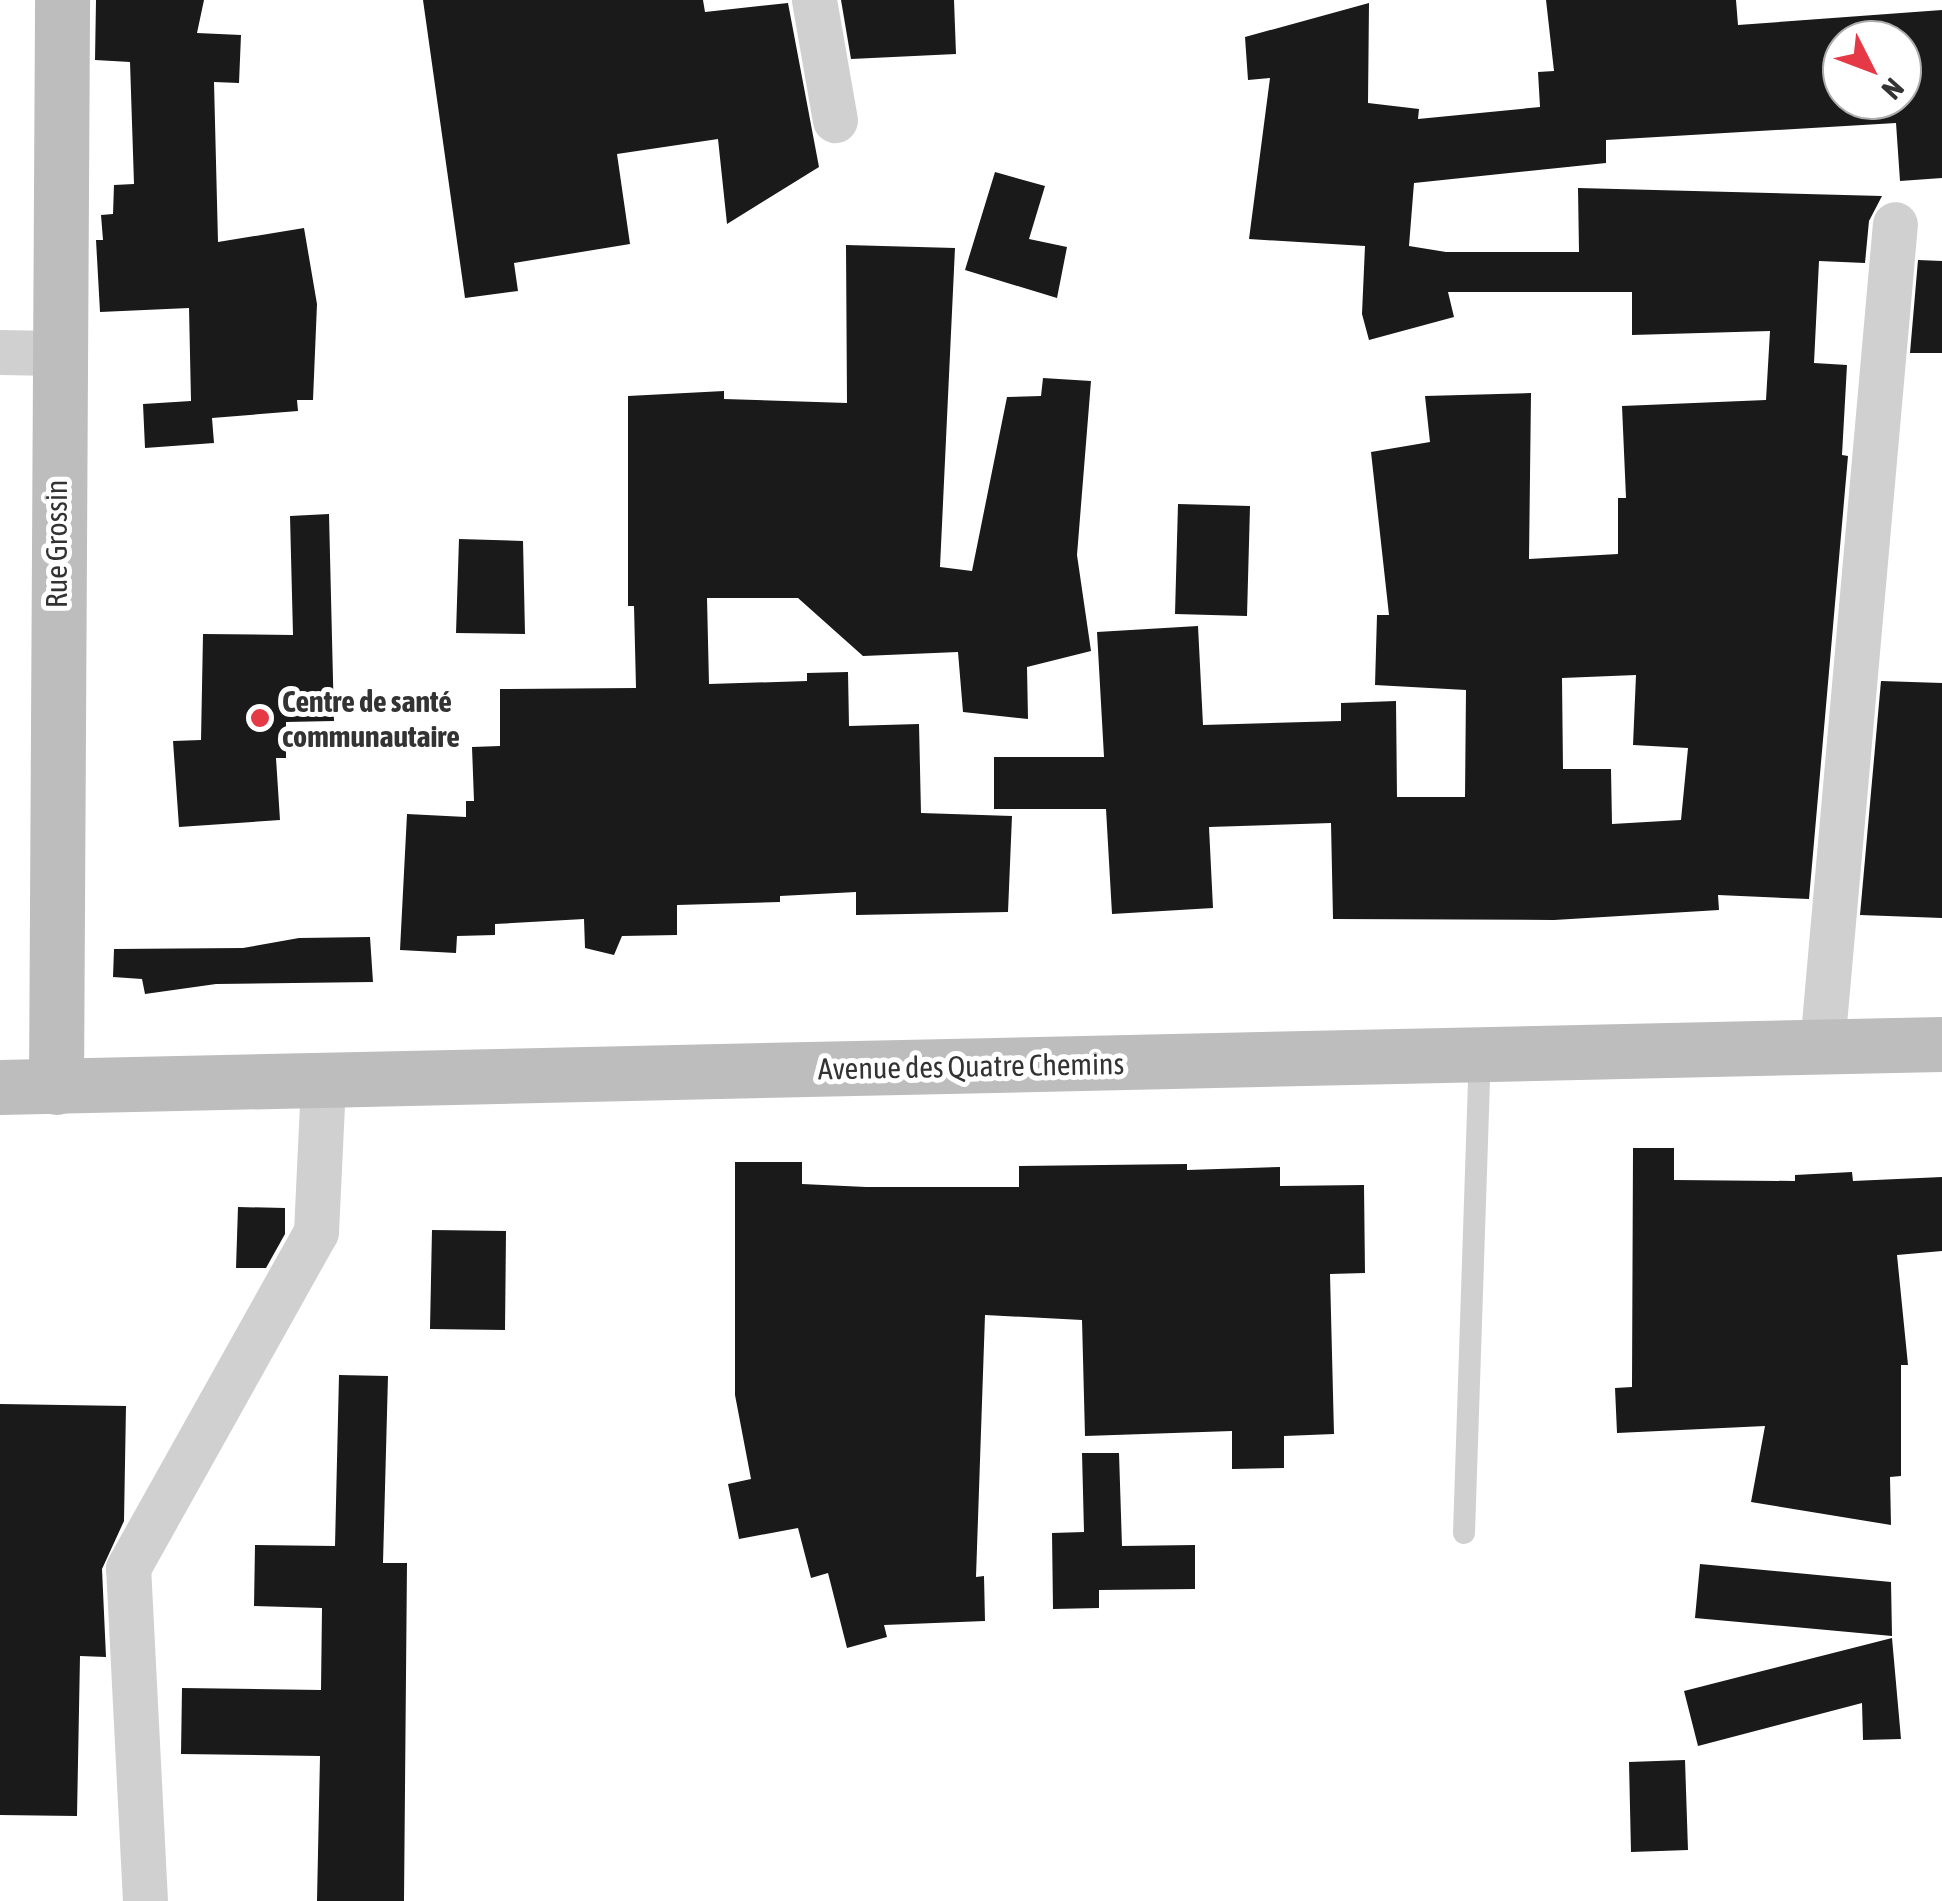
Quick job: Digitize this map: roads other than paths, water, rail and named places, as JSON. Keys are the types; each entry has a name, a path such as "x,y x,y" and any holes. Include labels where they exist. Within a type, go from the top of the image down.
{"main road":[{"name":"Rue Grossin","path":"56,1087 56,352 62,0"},
{"name":"Avenue des Quatre Chemins","path":"0,1087 1942,1044"}],"street":[{"path":"814,0 835,120"},
{"path":"1822,1046 1894,224"},
{"path":"0,352 56,352"},
{"path":"145,1901 128,1568 316,1232 323,1082"}],"lane":[{"path":"1464,1533 1480,1052"}],"place":[{"name":"Centre de santé communautaire","path":"260,718"}]}
